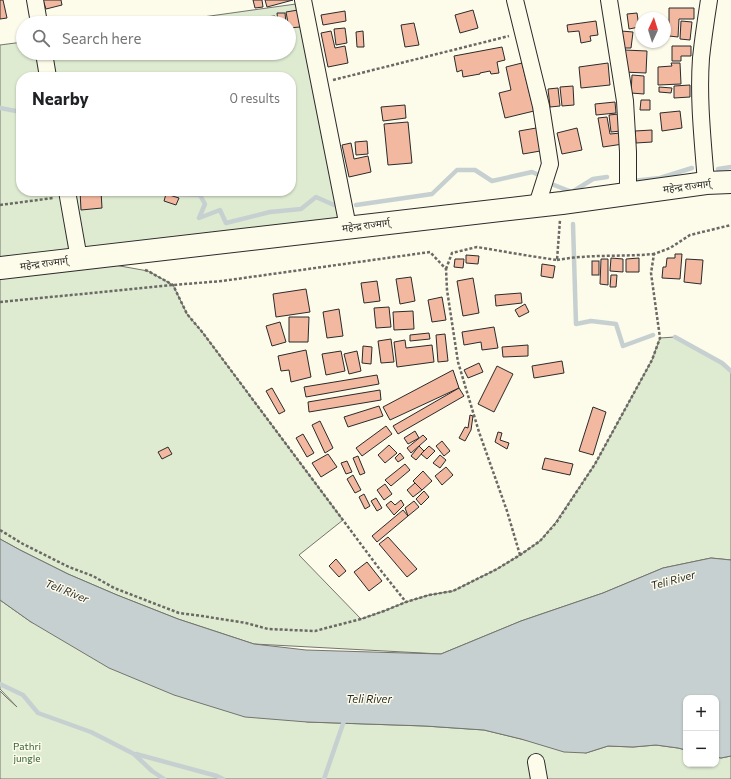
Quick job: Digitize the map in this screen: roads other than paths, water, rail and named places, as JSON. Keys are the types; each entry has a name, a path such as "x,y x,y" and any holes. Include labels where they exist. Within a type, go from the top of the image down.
{"highway":[{"name":"महेन्द्र राज्मार्ग्","path":"0,268 562,203 706,183 731,182"}],"street":[{"path":"35,0 37,16"},
{"path":"302,0 348,227"},
{"path":"515,0 541,106 550,164 537,205"},
{"path":"609,0 625,101 628,152 628,194"},
{"path":"706,183 702,130 701,58 709,0"},
{"path":"45,60 47,72"},
{"path":"68,196 79,259"},
{"path":"536,762 539,779"}],"water":[{"name":"Teli River","path":"0,539 68,574 117,595 178,619 254,644 306,650 441,654 521,621 603,593 663,568 711,558 731,560 731,756 719,758 719,695 683,695 683,749 656,745 633,747 608,746 586,753 564,752 484,730 425,726 307,722 245,717 174,695 109,668 31,622 0,600"}],"waterway":[{"path":"0,108 16,111"},
{"path":"718,169 731,167"},
{"path":"632,181 660,178 692,168"},
{"path":"356,205 432,194 457,170 475,170 492,181 532,172 539,175"},
{"path":"554,185 572,192 593,179 607,177"},
{"path":"201,196 205,204 199,218 220,210 226,223 270,212 301,209 316,197 334,205"},
{"path":"573,224 576,324 591,321 616,324 623,346 653,335"},
{"path":"675,337 722,363 731,371"},
{"path":"0,684 23,695 38,713 91,732 134,754 152,771 164,779"},
{"path":"324,779 345,718"},
{"path":"136,754 217,776 223,779"}],"park label":[{"name":"Pathri jungle","path":"27,752"}]}
